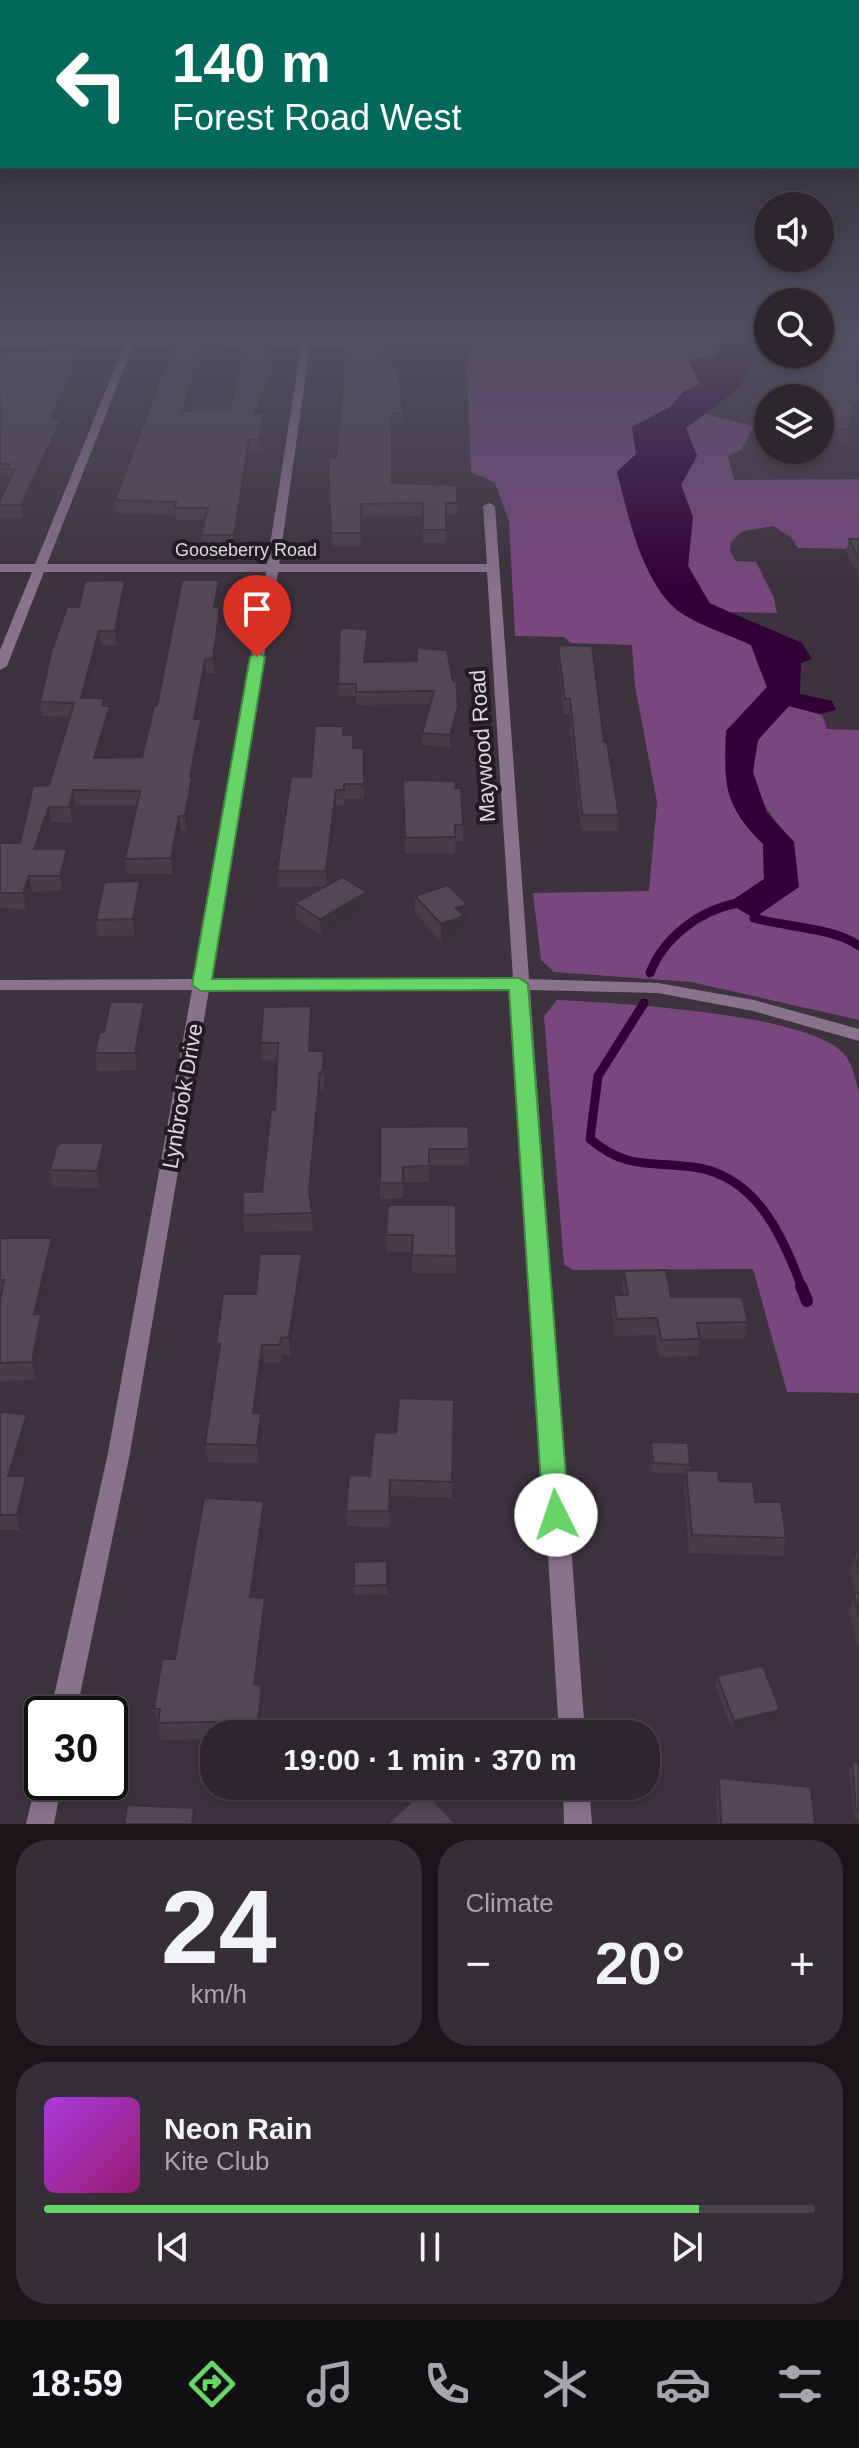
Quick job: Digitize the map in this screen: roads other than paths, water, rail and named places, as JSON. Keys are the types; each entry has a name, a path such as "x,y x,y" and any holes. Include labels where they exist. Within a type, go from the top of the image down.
{"street":[{"path":"0,666 100,419"},
{"name":"Lynbrook Drive","path":"67,1696 119,1453 273,567 294,419"},
{"name":"Maywood Road","path":"489,506 494,542 491,568 571,1720"},
{"name":"Gooseberry Road","path":"0,568 491,568"},
{"path":"0,985 519,984 658,988 754,1006 859,1035"},
{"path":"40,1824 45,1800"},
{"path":"577,1800 578,1824"}],"waterway":[{"path":"650,973 664,948 685,927 710,912 738,903"},
{"path":"756,910 754,918 837,935 859,946"},
{"path":"644,1003 598,1076 590,1139 627,1160 693,1167 715,1172 734,1182 750,1195 776,1229 802,1288"},
{"path":"801,1286 807,1301"}]}
